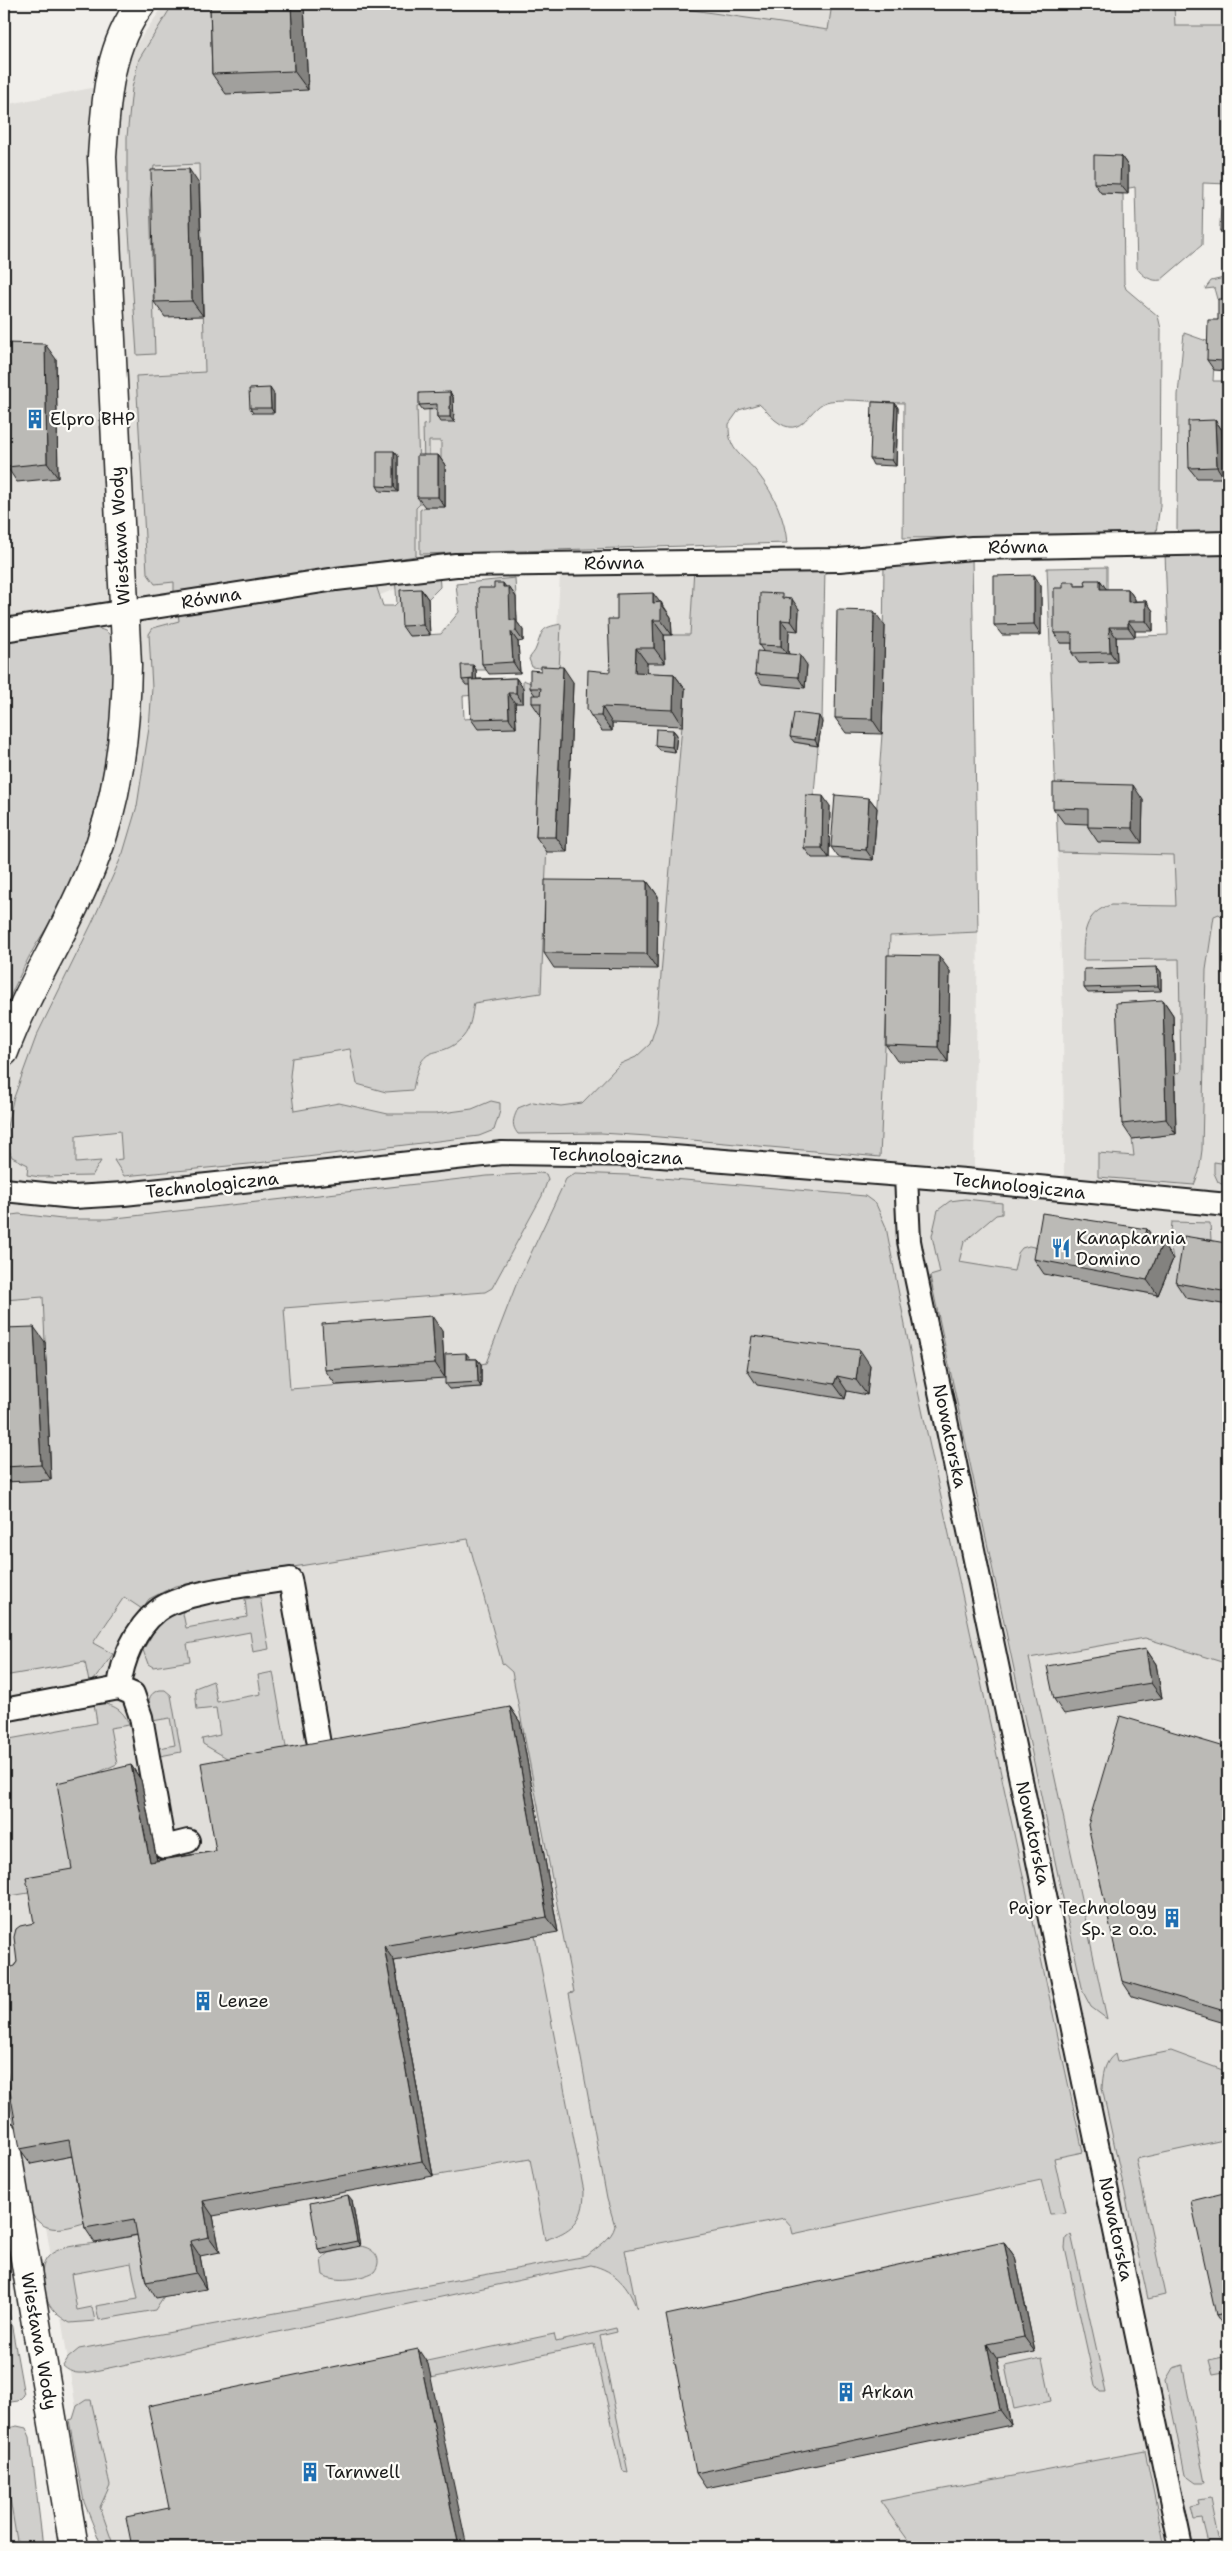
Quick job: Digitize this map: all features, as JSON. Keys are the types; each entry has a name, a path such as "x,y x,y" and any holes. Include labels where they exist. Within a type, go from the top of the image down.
{"street":[{"name":"Wiesława Wody","path":"4,1052 28,995 74,908 103,836 121,757 126,716 124,611 102,157 107,85 119,46 134,13 141,4"},
{"name":"Równa","path":"4,630 336,579 456,565 839,560 972,548 1228,543"},
{"name":"Technologiczna","path":"4,1190 74,1197 124,1194 502,1153 648,1154 1228,1205"},
{"name":"Nowatorska","path":"906,1176 909,1241 912,1258 1182,2547"},
{"path":"119,1688 126,1655 135,1638 158,1611 180,1599 290,1579 319,1744"},
{"path":"4,1710 119,1688 133,1694 138,1703 164,1847 188,1841"},
{"name":"Wiesława Wody","path":"4,2135 74,2547"}],"shaded area":[{"path":"165,4 1228,4 1228,151 460,96 456,565 360,603 114,908 552,718 560,575 694,568 670,1059 890,935 978,932 974,1166 1064,1180 1063,1016 1053,728 1228,737 1228,2547 110,2547 83,2451 46,2227 31,2164 4,2013 4,1074 92,867 126,692 124,612 4,623 4,105 107,85"},
{"path":"173,4 652,4 828,30 832,4 1174,4 1175,26 1228,26 1228,184 1203,183 1202,245 1161,280 1148,278 1137,268 1135,187 1101,193 1123,194 1124,283 1126,289 1158,316 1161,329 1160,506 1156,532 1152,535 903,538 904,403 838,400 830,401 816,408 799,425 793,427 785,426 775,420 759,404 739,410 729,424 729,434 734,448 759,475 774,499 784,525 787,543 420,554 420,510 425,507 445,507 445,466 441,465 441,441 429,441 429,466 424,466 423,425 429,424 429,410 440,409 454,422 453,397 417,406 420,504 416,508 416,556 174,593 174,582 155,584 147,573 136,376 205,372 199,164 154,166 150,199 155,354 137,355 127,201 127,137 132,88 139,59"},
{"path":"1228,277 1228,309 1217,299 1214,288 1205,289 1211,281"},
{"path":"1184,333 1215,344 1213,381 1228,381 1228,533 1179,535 1177,529 1178,395"},
{"path":"1228,550 1228,977 1224,964 1223,918 1219,914 1214,916 1206,970 1202,1150 1199,1172 1194,1185 1098,1177 1098,1153 1134,1156 1132,1139 1176,1134 1175,1075 1181,1071 1179,959 1083,960 1085,934 1090,919 1095,913 1111,905 1176,906 1174,855 1058,852 1047,568 1107,567 1107,590 1061,643 1079,643 1079,663 1116,662 1116,637 1168,635 1165,553"},
{"path":"972,557 978,932 890,936 880,1157 601,1133 518,1134 513,1124 518,1108 533,1102 561,1106 582,1103 620,1064 636,1057 650,1044 657,1022 685,690 646,687 647,663 665,662 664,635 690,635 694,568 825,567 822,722 798,718 794,742 818,746 813,806 829,858 873,860 882,734 884,562"},
{"path":"439,572 440,587 428,599 409,636 441,634 459,612 456,584 515,578 516,597 489,670 476,670 477,695 463,696 464,719 478,718 516,728 515,703 523,703 523,680 536,685 552,718 541,993 474,1003 471,1021 466,1033 454,1045 426,1056 421,1062 413,1090 386,1092 357,1084 350,1049 292,1058 290,1076 294,1111 339,1103 388,1114 435,1114 472,1109 491,1101 500,1103 500,1111 494,1130 479,1136 249,1164 124,1176 114,1160 122,1159 120,1131 76,1136 76,1163 101,1161 92,1176 40,1177 27,1175 28,1165 12,1157 6,1143 7,1127 13,1100 36,1037 92,923 123,853 137,806 149,728 152,688 149,634 153,628 179,621 178,612 375,582 383,606 394,606 397,603 395,577"},
{"path":"561,624 559,671 532,667 529,659 543,631 549,627"},
{"path":"65,629 100,629 109,634 113,644 111,709 104,769 90,828 69,885 56,912 30,955 4,1009 4,640"},
{"path":"1214,1162 1228,1164 1228,1188 1218,1182 1214,1173"},
{"path":"575,1173 628,1175 865,1196 876,1204 886,1227 916,1382 1083,2152 1054,2158 1066,2213 1050,2214 1041,2180 793,2234 791,2226 784,2218 625,2250 637,2309 630,2293 614,2275 591,2265 90,2372 73,2372 63,2366 68,2358 79,2349 587,2256 611,2235 615,2226 607,2199 569,1993 574,1992 512,1672 502,1663 468,1539 175,1586 149,1599 142,1609 124,1597 93,1643 113,1654 94,1680 89,1682 85,1662 4,1676 4,1482 51,1479 43,1297 4,1300 4,1216 19,1214 62,1219 107,1219 487,1176 546,1174 548,1179 542,1196 492,1288 485,1292 284,1308 290,1389 449,1377 449,1389 481,1387 481,1364 486,1363 516,1285 566,1179"},
{"path":"965,1199 1002,1203 1002,1214 996,1215 964,1242 959,1262 1014,1271 1018,1253 1022,1248 1029,1246 1048,1250 1044,1273 1157,1295 1173,1259 1170,1242 1172,1222 1210,1223 1211,1240 1197,1238 1228,1305 1228,1664 1145,1638 1029,1658 1107,2019 1091,2007 1083,1992 930,1276 940,1273 932,1236 938,1210 950,1201"},
{"path":"260,1597 269,1649 253,1652 250,1632 187,1644 190,1661 153,1667 148,1664 143,1650 162,1618 182,1609 186,1628 247,1617 245,1599"},
{"path":"273,1672 289,1764 249,1771 203,1744 202,1739 220,1735 216,1708 197,1710 195,1688 213,1681 217,1702 261,1694 258,1675"},
{"path":"165,1690 171,1695 181,1752 160,1756 159,1748 175,1745 170,1718 152,1721 149,1707 150,1698 155,1692"},
{"path":"94,1704 106,1704 116,1708 124,1715 129,1725 110,1728 117,1764 66,1787 83,1884 4,1897 4,1740 97,1723"},
{"path":"535,1936 584,2192 582,2211 579,2218 569,2229 545,2240 530,2159 433,2176 394,1961"},
{"path":"4,2013 31,2163 80,2155 91,2221 64,2228 48,2227 41,2224 29,2209 4,2067"},
{"path":"1171,2051 1228,2072 1228,2139 1136,2159 1165,2295 1148,2299 1102,2083 1106,2065 1115,2054 1117,2062"},
{"path":"145,2234 157,2297 164,2296 155,2310 99,2320 96,2306 138,2299 131,2263 71,2274 77,2310 92,2307 95,2321 70,2323 51,2308 44,2292 42,2272 44,2263 49,2256 65,2248"},
{"path":"1071,2234 1106,2392 1100,2392 1095,2385 1065,2248 1066,2238"},
{"path":"360,2246 370,2249 376,2255 378,2263 374,2272 362,2277 348,2279 334,2279 323,2275 321,2259 328,2253"},
{"path":"4,2283 24,2395 18,2401 4,2403"},
{"path":"616,2328 617,2332 600,2336 628,2472 623,2471 622,2468 594,2344 431,2378 427,2361 554,2334 556,2342"},
{"path":"1228,2356 1228,2393 1224,2373 1213,2375 1209,2360"},
{"path":"1042,2358 1051,2401 1014,2409 1005,2366"},
{"path":"1183,2365 1205,2483 1196,2483 1185,2475 1166,2380 1173,2368"},
{"path":"86,2400 91,2400 110,2485 100,2507 114,2547 102,2547 84,2502 69,2420 73,2419 77,2406"},
{"path":"4,2414 42,2530 45,2547 4,2547"},
{"path":"17,2426 26,2428 30,2437 43,2547 18,2547 4,2463 4,2429"},
{"path":"1145,2451 1165,2547 913,2547 880,2501"},
{"path":"1210,2498 1218,2538 1225,2547 1209,2547 1202,2519 1194,2520 1191,2507 1199,2505 1198,2500"}],"building":[{"path":"210,4 291,4 294,71 212,74"},
{"path":"1094,155 1121,156 1120,184 1094,183"},
{"path":"189,169 192,301 154,302 151,170"},
{"path":"1221,200 1228,200 1228,231 1220,231"},
{"path":"1218,299 1228,299 1228,356 1223,356 1222,361 1207,360 1208,320 1218,320"},
{"name":"Elpro BHP","path":"4,343 45,344 47,463 7,467 4,412"},
{"path":"270,388 271,408 250,408 249,389"},
{"path":"450,392 450,417 437,417 437,404 419,405 419,393"},
{"path":"872,402 895,403 892,460 870,459"},
{"path":"1215,420 1217,467 1189,468 1188,421"},
{"path":"377,451 394,451 394,487 377,486"},
{"path":"417,455 438,455 438,497 417,497"},
{"path":"1034,575 1034,624 994,625 994,576"},
{"path":"1085,580 1100,580 1100,589 1128,589 1128,602 1146,601 1146,621 1128,621 1128,627 1109,627 1110,652 1072,653 1072,633 1054,633 1054,588 1063,588 1063,582 1075,582 1075,586 1086,586"},
{"path":"494,583 503,583 503,587 509,587 510,620 516,620 516,631 511,632 513,662 482,664 478,588 494,588"},
{"path":"421,589 423,625 402,626 400,590"},
{"path":"653,593 653,603 661,602 661,620 653,620 654,648 636,648 635,672 674,674 673,710 602,707 601,716 591,716 587,709 588,670 610,672 608,619 617,619 617,594"},
{"path":"760,593 782,594 782,598 792,599 791,621 781,620 781,646 759,645"},
{"path":"837,610 874,611 872,719 835,718"},
{"path":"757,651 800,655 798,677 755,674"},
{"path":"461,665 473,665 473,679 462,680"},
{"path":"541,666 563,667 556,837 536,837 541,703 532,703 532,695 540,695 541,688 530,688 530,670 541,671"},
{"path":"516,678 516,693 508,693 509,718 471,719 469,680"},
{"path":"794,713 819,716 815,740 790,737"},
{"path":"656,729 673,730 672,747 655,745"},
{"path":"1053,783 1133,785 1132,828 1088,827 1088,809 1053,808"},
{"path":"806,795 823,796 822,848 804,848"},
{"path":"835,795 869,798 866,850 831,847"},
{"path":"545,880 647,881 647,954 544,953"},
{"path":"1226,927 1228,927 1228,952"},
{"path":"887,955 939,956 938,1047 886,1045"},
{"path":"1157,967 1158,986 1084,988 1084,969"},
{"path":"1225,994 1228,994 1228,1126 1227,1126"},
{"path":"1163,1000 1166,1119 1122,1124 1116,1003"},
{"path":"1042,1213 1147,1229 1144,1241 1162,1244 1147,1280 1034,1259"},
{"path":"1184,1236 1226,1243 1228,1238 1228,1292 1176,1283"},
{"path":"432,1316 435,1363 325,1370 322,1324"},
{"path":"34,1327 41,1465 4,1467 4,1328"},
{"path":"752,1336 860,1350 856,1380 837,1376 834,1384 747,1370"},
{"path":"466,1353 466,1359 477,1359 478,1382 445,1384 445,1354"},
{"path":"1146,1649 1151,1683 1054,1699 1047,1666"},
{"name":"Lenze","path":"510,1707 547,1917 384,1946 422,2161 203,2201 209,2237 190,2241 196,2273 146,2282 134,2219 85,2228 69,2140 20,2149 4,2057 4,1970 14,1966 17,1962 14,1937 16,1929 20,1926 34,1923 26,1877 72,1869 57,1783 131,1765 150,1862 216,1851 201,1763"},
{"name":"Pajor Technology Sp. z o.o.","path":"1120,1716 1228,1748 1228,2012 1122,1981 1088,1825"},
{"path":"1228,2192 1228,2312 1216,2315 1191,2201"},
{"path":"348,2195 357,2241 318,2249 310,2203"},
{"name":"Arkan","path":"1004,2242 1024,2337 987,2344 1000,2410 696,2473 666,2315"},
{"name":"Tarnwell","path":"418,2349 459,2547 132,2547 126,2517 169,2508 148,2406"}],"place":[{"name":"Elpro BHP","path":"35,419"},
{"name":"Kanapkarnia Domino","path":"1061,1248"},
{"name":"Pajor Technology Sp. z o.o.","path":"1172,1918"},
{"name":"Lenze","path":"203,2001"},
{"name":"Arkan","path":"846,2392"},
{"name":"Tarnwell","path":"310,2472"}]}
